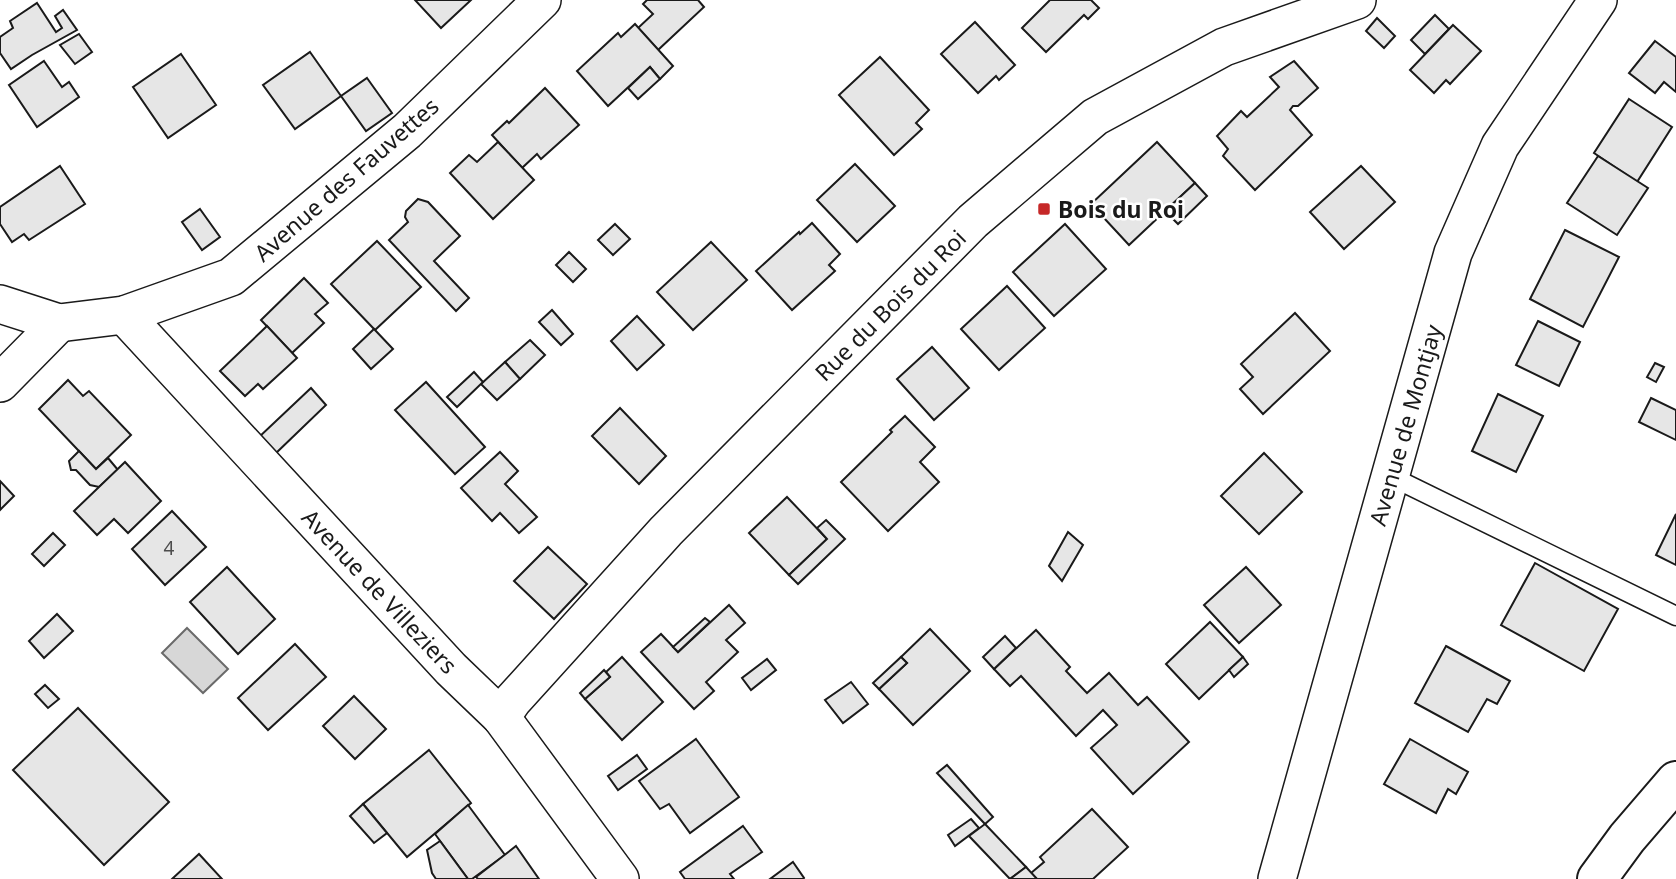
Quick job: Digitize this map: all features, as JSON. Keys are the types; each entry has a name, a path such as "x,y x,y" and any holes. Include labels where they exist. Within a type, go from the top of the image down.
{"street":[{"name":"Avenue des Fauvettes","path":"59,323 124,315 231,277 407,131 542,0"},
{"name":"Rue du Bois du Roi","path":"501,717 513,700 666,531 972,221 1094,117 1224,47 1357,0"},
{"name":"Avenue de Montjay","path":"1278,879 1453,253 1500,146 1594,1"},
{"path":"0,304 59,323 0,383"},
{"name":"Avenue de Villeziers","path":"124,315 451,669 501,717 620,879"},
{"path":"1597,879 1627,838 1676,781"}],"lane":[{"path":"1391,476 1676,616"}],"shaded area":[{"path":"187,628 228,669 203,693 162,653"}],"building":[{"path":"415,0 471,0 441,28"},
{"path":"647,0 698,0 704,7 658,50 638,28 653,14 643,4"},
{"path":"1050,0 1091,0 1099,8 1088,19 1084,15 1046,52 1022,28"},
{"path":"37,3 56,32 62,28 55,16 63,10 77,30 11,69 0,53 0,37 13,28 10,21"},
{"path":"1435,15 1449,29 1425,54 1411,40"},
{"path":"1377,18 1395,36 1384,48 1366,31"},
{"path":"975,22 1015,65 999,80 996,76 978,93 941,54"},
{"path":"635,24 673,66 660,79 650,67 608,106 577,71 618,33 621,37"},
{"path":"1453,25 1481,51 1450,84 1446,80 1434,93 1410,70"},
{"path":"79,34 92,52 75,64 60,45"},
{"path":"1655,41 1676,57 1676,92 1664,82 1655,93 1629,73"},
{"path":"310,52 341,96 295,129 263,85"},
{"path":"181,54 216,105 168,138 133,87"},
{"path":"880,57 929,110 916,123 922,129 894,155 839,95"},
{"path":"44,61 62,87 69,82 79,97 37,127 9,85"},
{"path":"1294,61 1318,88 1290,110 1312,135 1255,190 1223,156 1228,149 1217,136 1241,111 1247,117 1279,87 1270,77"},
{"path":"650,67 660,79 638,99 628,88"},
{"path":"367,78 392,113 366,131 341,96"},
{"path":"545,88 579,125 541,159 537,154 522,168 492,135 507,121 509,123"},
{"path":"1629,99 1672,127 1637,182 1594,153"},
{"path":"498,142 534,180 493,219 450,173 469,155 477,162"},
{"path":"1157,142 1195,183 1129,245 1091,204"},
{"path":"1598,156 1648,188 1617,235 1567,203"},
{"path":"855,164 895,206 857,242 817,200"},
{"path":"60,166 85,204 29,240 24,234 12,242 0,224 0,207"},
{"path":"1361,166 1395,202 1344,249 1310,212"},
{"path":"1195,183 1207,196 1178,224 1165,211"},
{"path":"418,199 428,202 460,236 434,261 469,298 456,311 389,240 408,222 406,211"},
{"path":"200,209 220,237 202,250 182,222"},
{"path":"812,223 840,254 829,265 835,271 792,310 756,271"},
{"path":"615,224 630,239 613,255 598,240"},
{"path":"1065,224 1106,269 1054,316 1013,272"},
{"path":"1565,230 1619,257 1583,327 1530,299"},
{"path":"377,241 421,287 375,330 331,284"},
{"path":"711,242 747,280 693,330 657,292"},
{"path":"569,252 586,269 573,282 556,265"},
{"path":"304,278 328,303 315,314 324,323 292,353 261,320"},
{"path":"1007,286 1045,328 999,370 961,329"},
{"path":"552,310 573,334 561,345 539,322"},
{"path":"1295,313 1330,351 1263,414 1240,389 1253,377 1241,364"},
{"path":"637,316 664,345 637,370 611,341"},
{"path":"1538,321 1580,342 1559,386 1516,365"},
{"path":"267,326 297,358 263,389 258,384 245,396 220,371"},
{"path":"374,329 393,349 371,369 353,349"},
{"path":"530,340 545,355 520,379 505,362"},
{"path":"932,347 969,388 934,420 897,379"},
{"path":"505,362 520,379 497,400 481,384"},
{"path":"1655,363 1664,367 1656,382 1647,377"},
{"path":"474,372 483,382 457,407 447,397"},
{"path":"68,380 83,396 89,391 131,435 96,469 39,409"},
{"path":"426,382 485,447 455,474 395,410"},
{"path":"311,388 326,405 274,455 258,438"},
{"path":"1498,394 1543,416 1516,472 1472,451"},
{"path":"1651,398 1676,410 1676,440 1639,422"},
{"path":"620,408 666,456 639,484 592,436"},
{"path":"905,416 935,447 920,462 939,482 888,531 841,482"},
{"path":"79,451 96,469 108,458 118,470 99,487 90,485 76,470 71,470 69,461"},
{"path":"500,452 518,471 505,484 537,517 519,533 500,513 492,521 461,488"},
{"path":"1264,453 1302,492 1259,534 1221,496"},
{"path":"125,462 161,501 128,533 114,519 97,535 74,511"},
{"path":"0,481 14,496 0,510"},
{"path":"787,497 827,539 789,575 749,533"},
{"path":"172,511 206,547 165,585 132,549"},
{"path":"1676,514 1676,565 1656,555"},
{"path":"826,520 845,539 798,584 789,575 827,539 817,528"},
{"path":"1068,532 1083,545 1062,581 1049,566"},
{"path":"53,533 65,545 44,566 32,554"},
{"path":"548,547 587,584 554,619 514,581"},
{"path":"1535,563 1618,609 1584,671 1501,625"},
{"path":"227,567 275,619 238,654 190,602"},
{"path":"1246,567 1281,605 1239,643 1204,605"},
{"path":"729,605 745,623 726,640 738,652 706,682 714,691 694,709 641,652 661,634 678,652"},
{"path":"57,614 73,631 44,658 29,641"},
{"path":"705,618 710,622 678,652 673,647"},
{"path":"1210,622 1243,657 1199,699 1166,664"},
{"path":"930,629 970,671 913,725 879,689 907,663 901,657"},
{"path":"1036,630 1070,667 1066,671 1087,693 1109,673 1138,705 1147,697 1189,742 1133,794 1091,748 1117,725 1103,710 1076,736 1021,676 1010,686 994,669"},
{"path":"1005,636 1016,648 994,669 983,657"},
{"path":"295,644 326,677 268,730 238,698"},
{"path":"1446,646 1510,681 1497,704 1487,699 1468,732 1415,703"},
{"path":"622,657 663,702 622,740 585,699 610,677 606,672"},
{"path":"901,657 907,663 879,689 873,683"},
{"path":"1243,657 1248,664 1234,677 1229,670"},
{"path":"767,659 776,670 751,690 742,678"},
{"path":"604,670 610,677 585,699 580,693"},
{"path":"851,682 868,704 843,723 825,700"},
{"path":"45,685 59,699 48,708 35,694"},
{"path":"354,696 386,729 355,759 323,726"},
{"path":"78,708 169,802 104,865 13,770"},
{"path":"696,739 739,797 690,833 669,804 660,809 639,781"},
{"path":"1410,739 1468,772 1456,794 1448,789 1436,813 1384,784"},
{"path":"429,750 471,803 407,857 363,804"},
{"path":"637,755 647,769 618,790 608,776"},
{"path":"947,765 993,817 985,824 937,773"},
{"path":"363,804 387,833 374,843 350,816"},
{"path":"468,805 505,855 472,879 468,879 435,834"},
{"path":"1092,809 1128,847 1093,879 1037,879 1031,873 1044,862 1040,857"},
{"path":"971,819 979,828 955,846 948,835"},
{"path":"985,824 1026,867 1010,879 969,836"},
{"path":"743,826 762,852 730,874 734,879 685,879 680,872"},
{"path":"440,841 468,879 436,879 427,850"},
{"path":"516,846 539,879 476,877"},
{"path":"199,854 222,879 172,879"},
{"path":"793,862 803,879 770,879"},
{"path":"1026,867 1037,879 1010,879"}],"place":[{"name":"Bois du Roi","path":"1044,209"}]}
